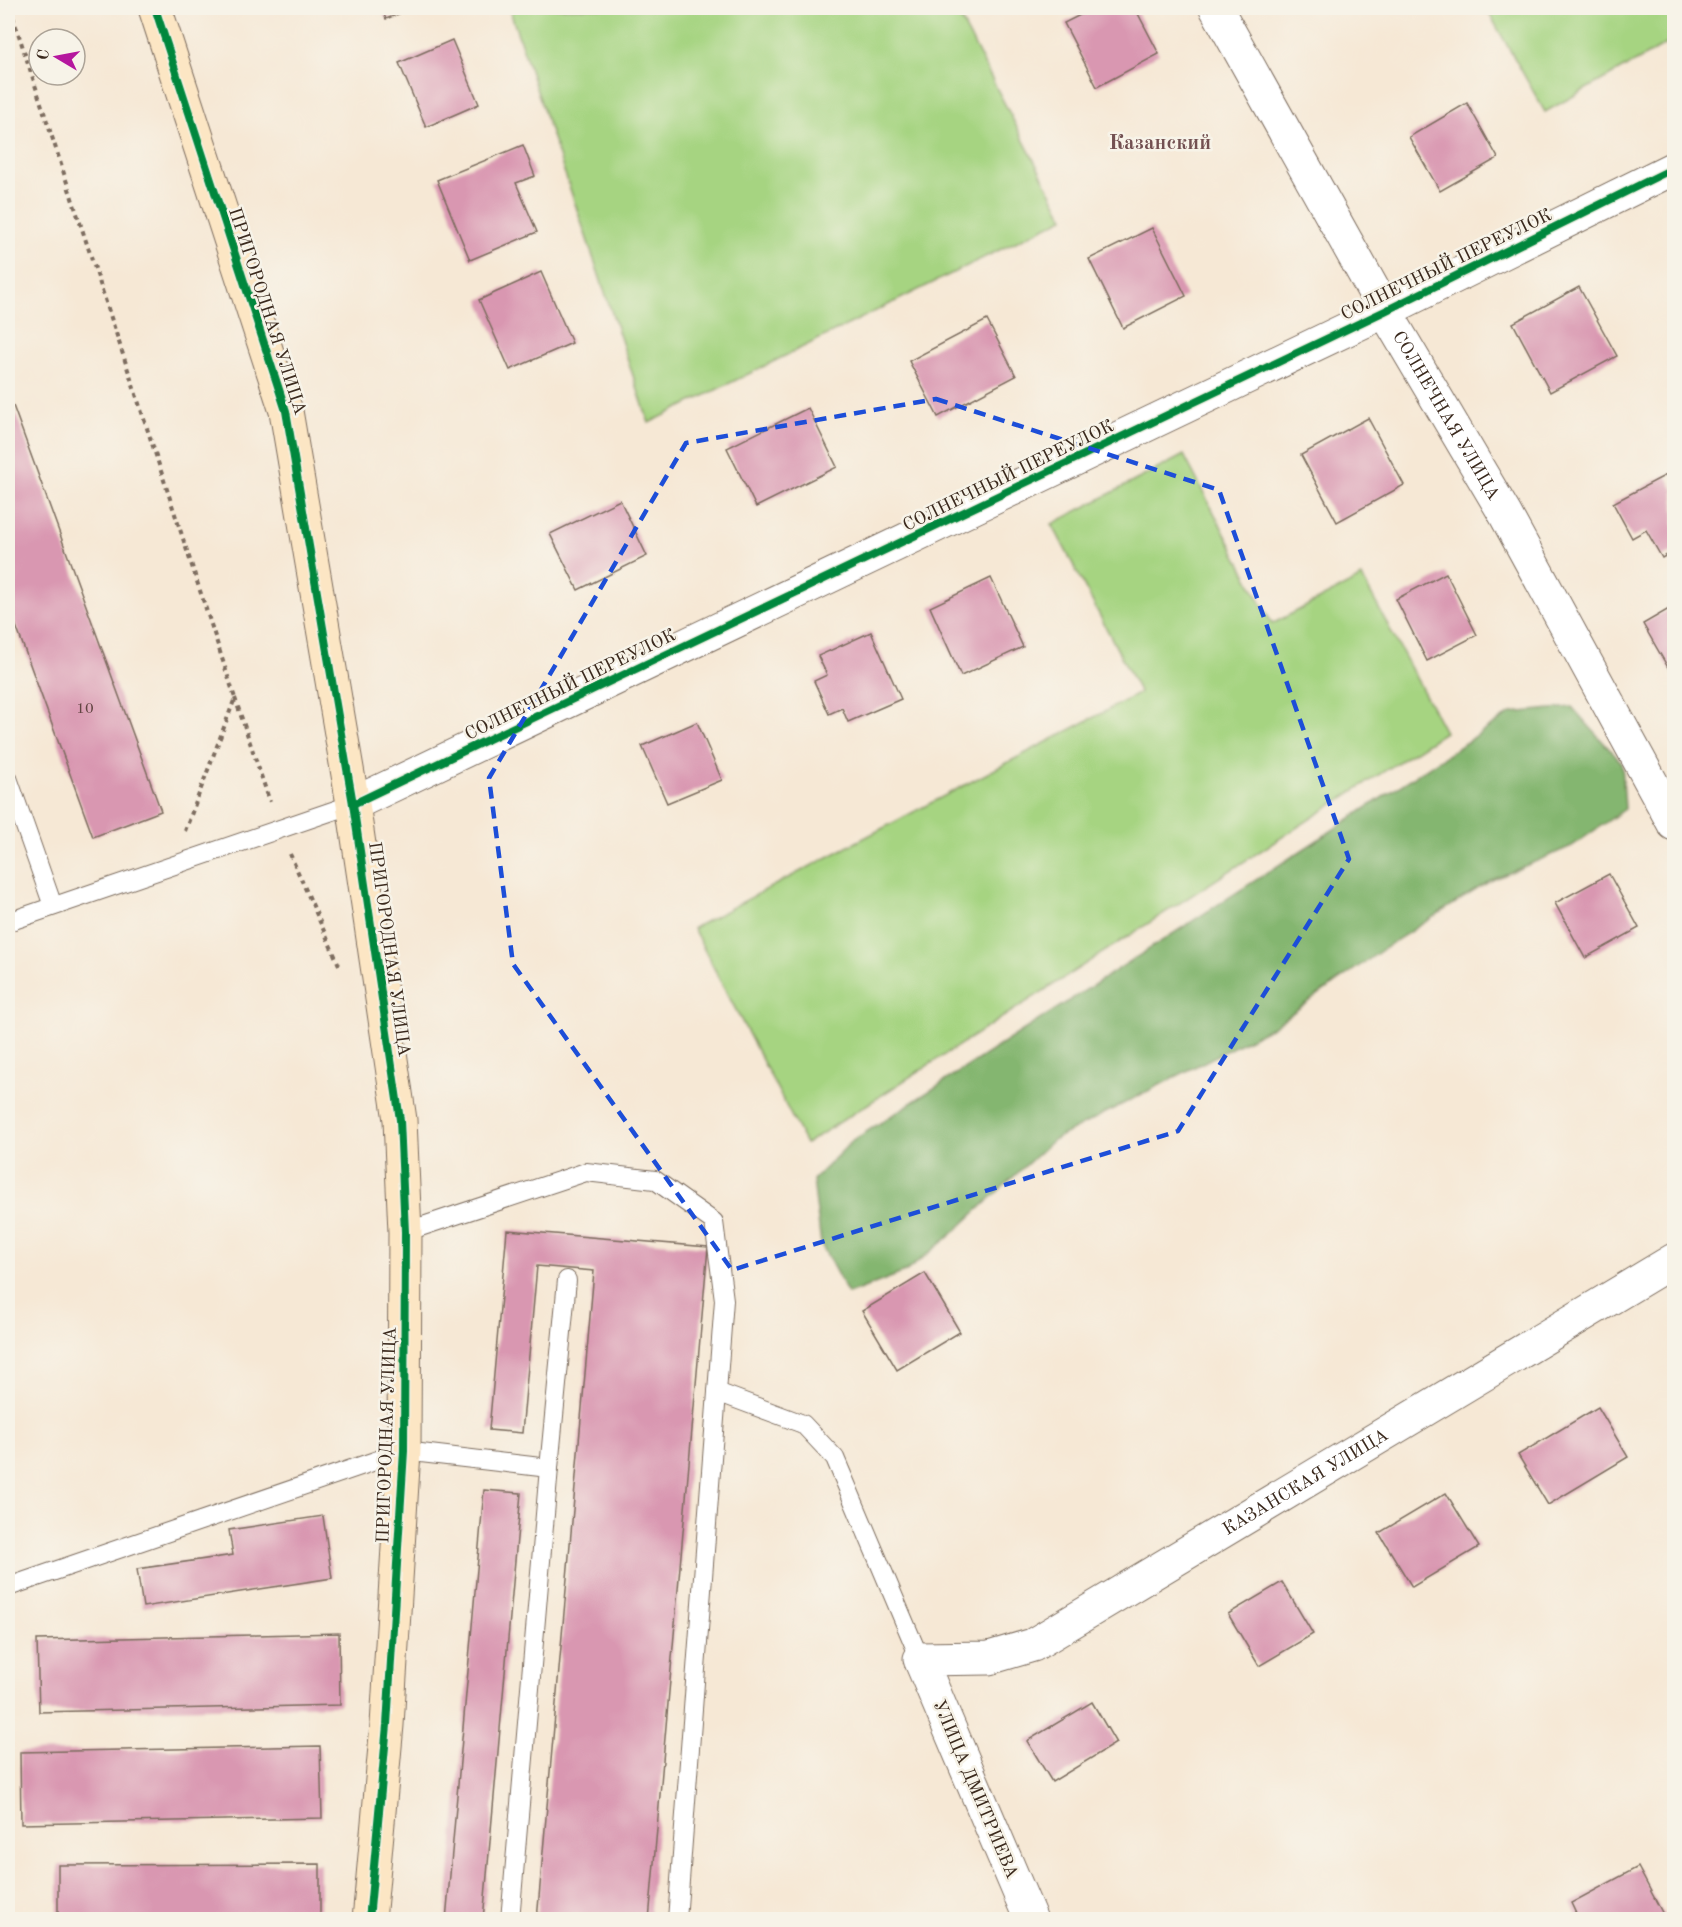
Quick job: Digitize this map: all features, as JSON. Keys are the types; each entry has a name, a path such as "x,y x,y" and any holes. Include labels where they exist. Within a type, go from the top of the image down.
{"street":[{"name":"ПРИГОРОДНАЯ УЛИЦА","path":"154,8 286,411 353,804 400,1120 405,1232 404,1451 387,1725 369,1920"},
{"name":"СОЛНЕЧНАЯ УЛИЦА","path":"1216,8 1385,311 1505,514 1674,824"},
{"name":"СОЛНЕЧНЫЙ ПЕРЕУЛОК","path":"353,804 1385,311 1674,168"},
{"name":"КАЗАНСКАЯ УЛИЦА","path":"920,1659 989,1658 1033,1645 1674,1260"},
{"name":"УЛИЦА ДМИТРИЕВА","path":"920,1659 1031,1920"}],"lane":[{"path":"8,777 53,906"},
{"path":"8,922 353,804"},
{"path":"405,1232 586,1172 655,1180 714,1222 724,1300 677,1920"},
{"path":"510,1920 567,1280"},
{"path":"717,1392 803,1424 835,1458 920,1659"},
{"path":"8,1587 404,1451 549,1468"}],"path":[{"path":"10,8 279,829 339,966"},
{"path":"172,866 235,698"}],"highlighted area":[{"path":"936,399 1219,490 1349,859 1178,1131 732,1270 513,964 489,778 686,443"}],"green space":[{"path":"509,8 955,8 1064,218 649,423"},
{"path":"1486,8 1674,8 1674,40 1545,112"},
{"path":"1184,455 1272,624 1362,577 1445,732 806,1144 693,928 1140,693 1052,524"},
{"path":"1572,707 1622,763 1625,809 1572,846 1490,881 1395,941 1272,1027 1053,1140 951,1235 905,1272 848,1294 821,1244 813,1180 852,1141 1511,713"}],"building":[{"path":"381,8 413,8 386,19"},
{"path":"1094,8 1135,8 1159,54 1097,87 1064,23"},
{"path":"452,40 479,104 426,127 399,63"},
{"path":"1467,103 1498,158 1440,191 1409,137"},
{"path":"523,145 535,176 516,183 537,232 470,260 437,180"},
{"path":"1152,228 1186,296 1123,328 1089,259"},
{"path":"541,272 572,343 510,370 479,300"},
{"path":"1579,287 1617,356 1550,392 1513,323"},
{"path":"987,320 1016,376 938,417 909,361"},
{"path":"8,392 161,811 93,837 8,604"},
{"path":"808,408 837,467 756,507 727,448"},
{"path":"1368,418 1404,485 1337,522 1301,455"},
{"path":"1666,475 1674,490 1674,551 1662,558 1646,530 1632,538 1613,503"},
{"path":"620,500 647,556 578,590 550,534"},
{"path":"1446,573 1477,635 1427,661 1396,599"},
{"path":"991,578 1023,647 961,676 930,607"},
{"path":"1674,606 1674,668 1670,671 1643,624"},
{"path":"871,632 901,699 848,722 842,708 829,714 814,681 827,675 818,656"},
{"path":"697,722 722,780 667,803 642,746"},
{"path":"1609,874 1639,928 1585,958 1555,903"},
{"path":"507,1230 708,1247 649,1920 537,1920 594,1271 537,1266 522,1433 489,1430"},
{"path":"925,1273 960,1332 897,1370 862,1311"},
{"path":"1598,1407 1628,1457 1548,1505 1518,1455"},
{"path":"484,1490 521,1493 483,1920 446,1920"},
{"path":"1446,1493 1479,1547 1412,1587 1379,1533"},
{"path":"323,1516 332,1578 143,1607 137,1569 233,1555 229,1530"},
{"path":"1282,1582 1313,1634 1259,1666 1228,1614"},
{"path":"339,1633 340,1705 39,1712 37,1640"},
{"path":"1092,1702 1116,1743 1052,1782 1027,1741"},
{"path":"320,1746 322,1818 21,1824 20,1752"},
{"path":"320,1864 320,1920 58,1920 58,1865"},
{"path":"1638,1867 1666,1920 1579,1920 1571,1903"}],"cycle path":[{"path":"155,8 286,411 353,804 400,1120 405,1232 404,1451 387,1725 369,1920"},
{"path":"353,804 1385,311 1674,168"}],"district":[{"name":"Казанский","path":"1160,142"}]}
